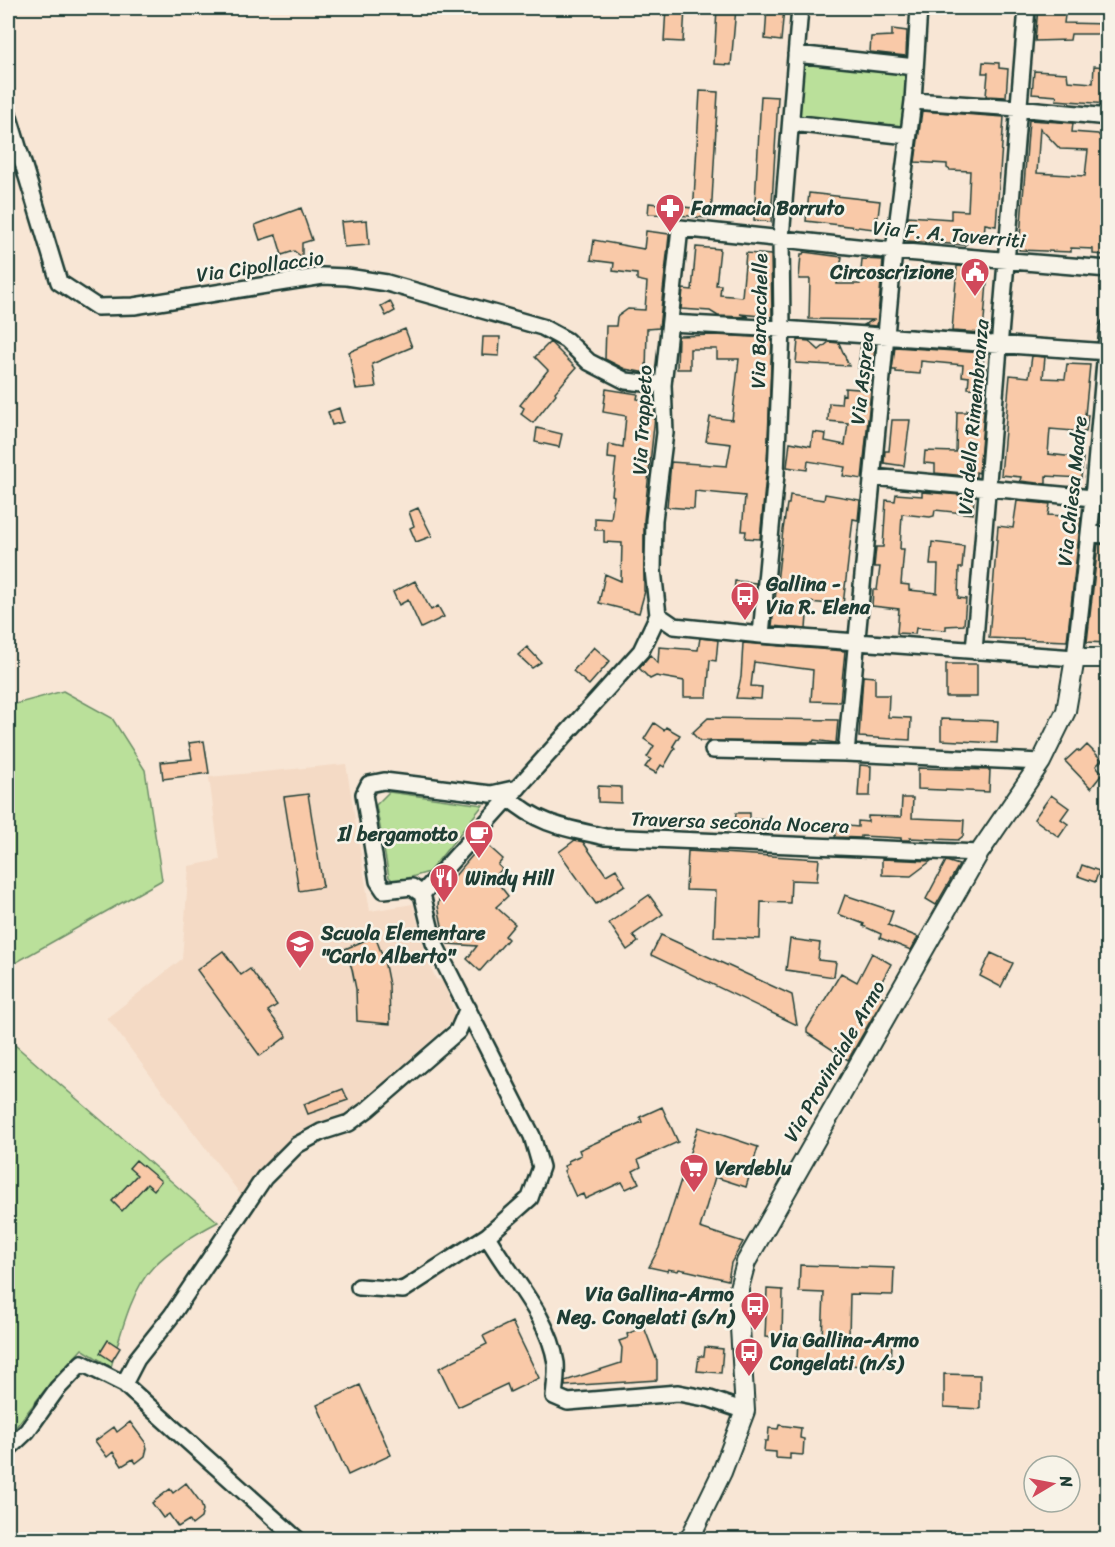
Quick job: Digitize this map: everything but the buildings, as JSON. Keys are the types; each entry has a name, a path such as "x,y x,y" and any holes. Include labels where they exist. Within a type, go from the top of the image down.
{"street":[{"name":"Via Baracchelle","path":"761,635 776,474 782,329 781,238 800,8"},
{"name":"Via Asprea","path":"846,753 894,250 913,101 919,8"},
{"name":"Via della Rimembranza","path":"974,651 1027,8"},
{"path":"796,54 915,68"},
{"path":"913,101 1107,117"},
{"name":"Via Cipollaccio","path":"8,114 59,282 97,307 134,306 323,276 347,277 387,283 542,327 566,340 589,362 626,381 663,384"},
{"path":"791,123 908,136"},
{"name":"Via F. A. Taverriti","path":"680,228 1107,269"},
{"name":"Via Trappeto","path":"658,615 654,520 665,433 663,384 680,228"},
{"path":"670,323 1107,352"},
{"name":"Via Chiesa Madre","path":"1075,658 1093,498 1102,465 1107,328"},
{"path":"873,477 1093,498"},
{"path":"1089,534 1107,535"},
{"path":"422,894 641,651 658,615 674,626 761,635 1075,658 1107,658"},
{"name":"Via Provinciale Armo","path":"689,1539 722,1472 745,1411 739,1311 740,1288 746,1262 979,853 1041,762 1066,711 1075,658"},
{"path":"713,750 846,753 1041,762"},
{"path":"359,1287 403,1290 487,1236 530,1198 541,1167 532,1136 434,943 422,894 412,887 384,890 378,881 364,794 369,784 384,781 491,794 514,793"},
{"name":"Traversa seconda Nocera","path":"514,793 524,811 545,823 605,837 979,853"},
{"path":"124,1384 137,1359 172,1315 264,1178 297,1145 321,1132 348,1123 368,1109 458,1031 468,1008"},
{"path":"487,1236 550,1338 556,1365 554,1396 568,1402 678,1393 710,1399 745,1411"},
{"path":"8,1449 27,1431 57,1389 82,1363 124,1384 298,1539"}],"shaded area":[{"name":"Scuola Elementare \"Carlo Alberto\"","path":"346,764 370,911 413,904 426,956 436,979 444,982 456,1018 349,1113 307,1128 290,1138 241,1195 107,1018 182,959 189,866 220,860 209,777"}],"green space":[{"path":"799,58 910,70 904,131 794,118"},
{"path":"63,691 112,718 145,770 162,880 8,967 8,706"},
{"path":"389,792 483,805 429,872 394,882 389,877 376,805"},
{"path":"8,1039 218,1222 193,1236 161,1259 146,1276 127,1314 111,1367 82,1349 44,1391 8,1437"}],"place":[{"name":"Farmacia Borruto","path":"670,234"},
{"name":"Circoscrizione","path":"975,298"},
{"name":"Gallina - Via R. Elena","path":"745,622"},
{"name":"Il bergamotto","path":"479,860"},
{"name":"Windy Hill","path":"444,904"},
{"name":"Scuola Elementare \"Carlo Alberto\"","path":"300,970"},
{"name":"Verdeblu","path":"694,1194"},
{"name":"Via Gallina-Armo Neg. Congelati (s/n)","path":"755,1332"},
{"name":"Via Gallina-Armo Congelati (n/s)","path":"749,1378"}]}
